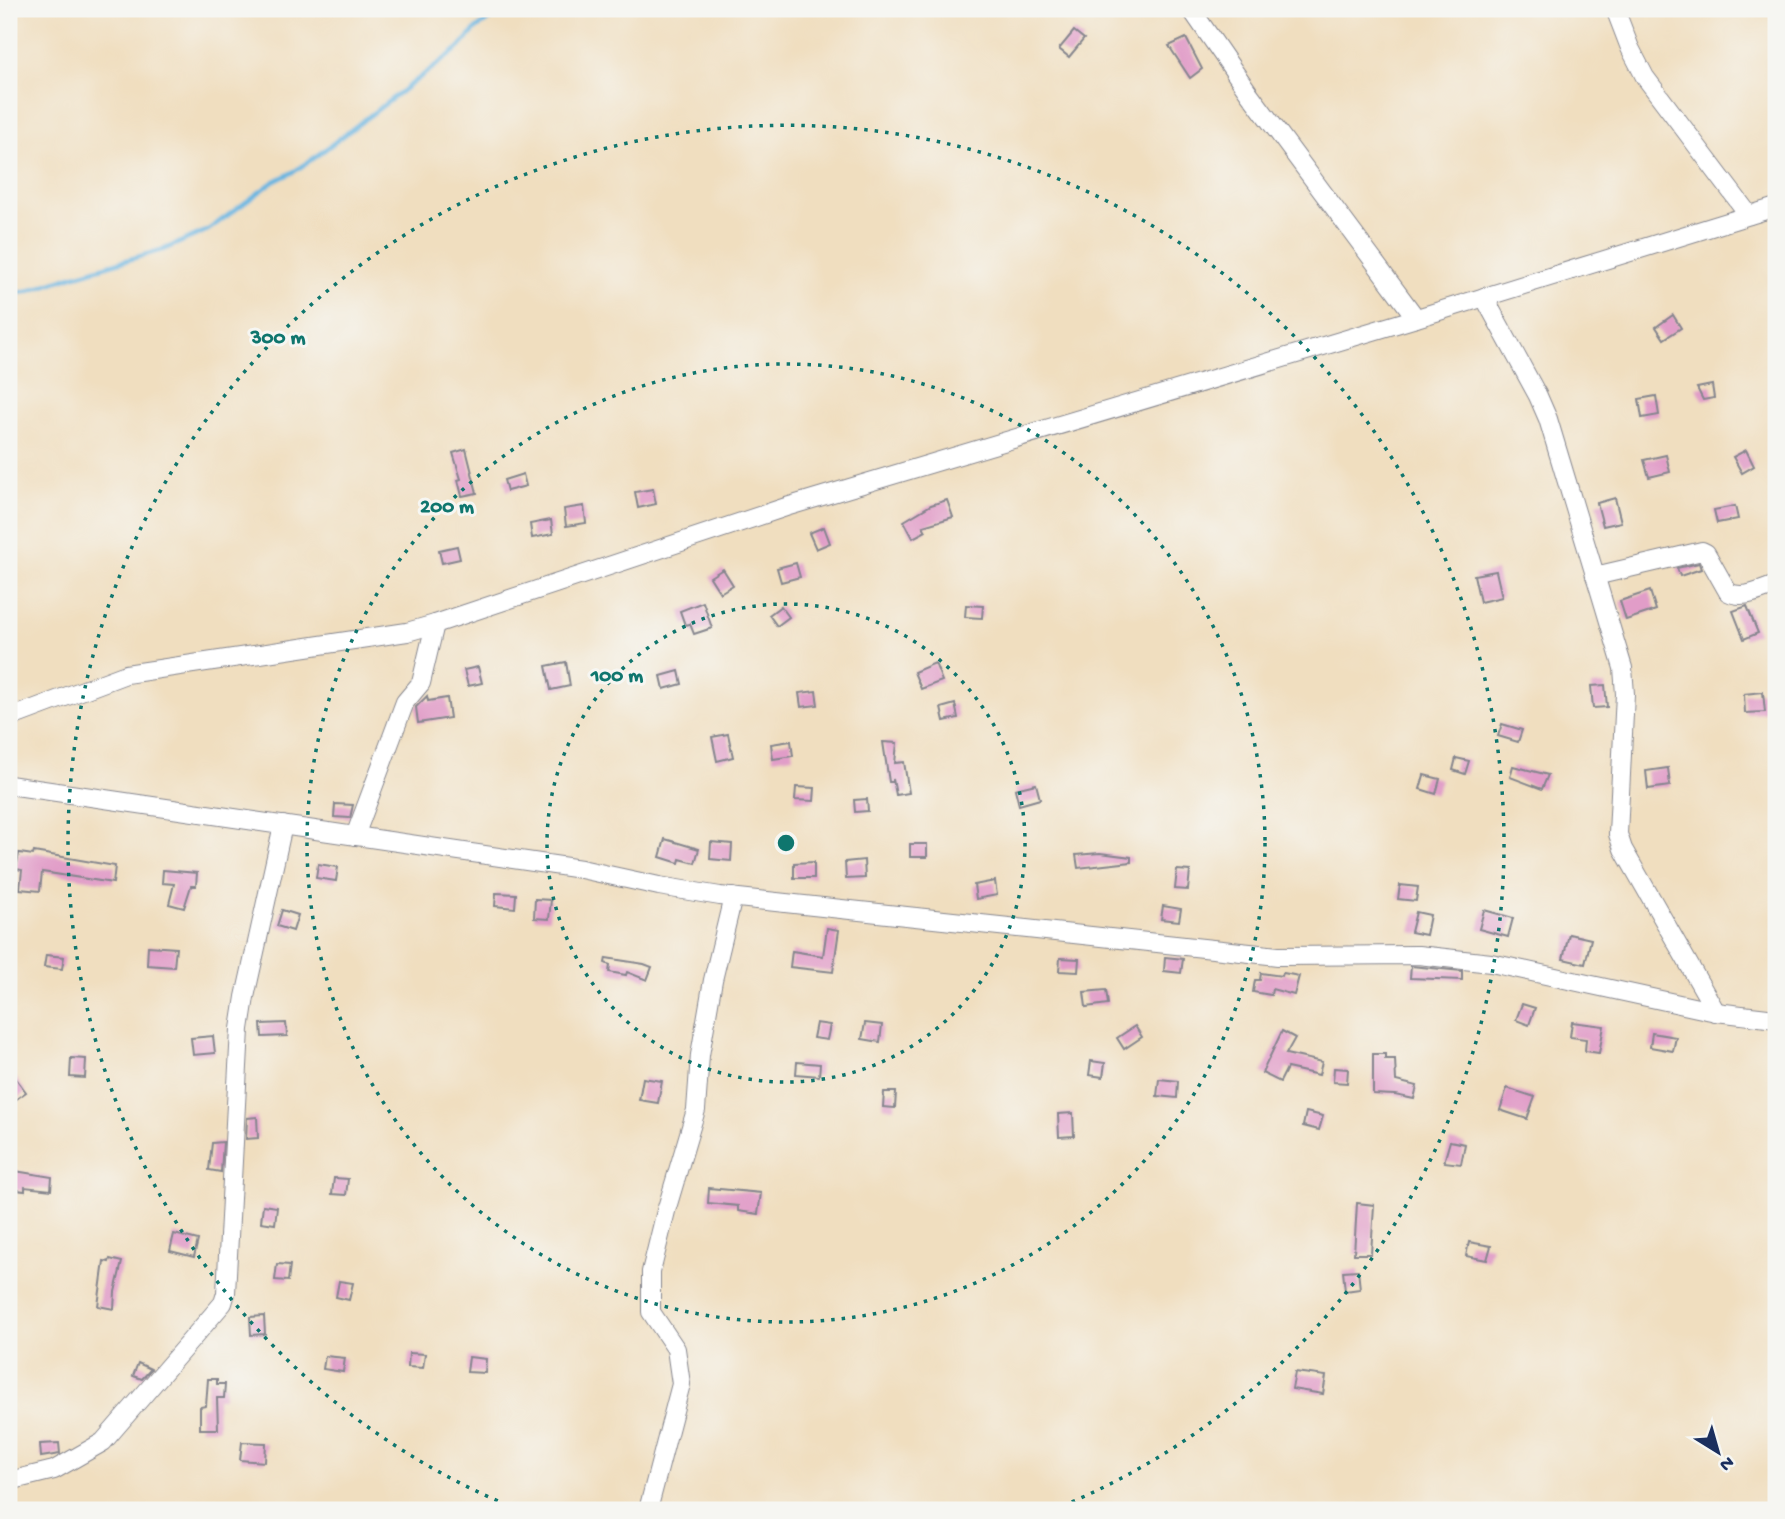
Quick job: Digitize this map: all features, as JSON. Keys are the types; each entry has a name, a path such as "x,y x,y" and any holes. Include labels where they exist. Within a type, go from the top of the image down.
{"street":[{"path":"1191,9 1416,318"},
{"path":"1615,9 1630,48 1653,88 1749,215"},
{"path":"9,718 126,674 385,635 435,624 786,506 1416,318 1776,207"},
{"path":"1484,297 1548,419 1623,667 1625,694 1618,834 1623,849 1716,1012"},
{"path":"1595,576 1702,551 1706,553 1728,592 1735,596 1776,585"},
{"path":"355,836 405,702 421,683 435,624"},
{"path":"9,785 582,869 659,886 733,897 1278,956 1418,955 1491,963 1716,1012 1776,1019"},
{"path":"9,1481 54,1469 103,1442 223,1303 227,1280 240,1029 283,825"},
{"path":"648,1510 681,1384 676,1349 652,1312 651,1272 696,1110 702,1043 713,981 733,897"}],"building":[{"path":"1074,31 1084,39 1069,57 1059,49"},
{"path":"1186,38 1202,69 1190,78 1169,46"},
{"path":"1673,315 1681,328 1664,339 1656,327"},
{"path":"1712,385 1714,398 1703,400 1697,388"},
{"path":"1656,396 1659,415 1642,418 1639,399"},
{"path":"466,449 477,493 462,496 458,480 461,479 453,453"},
{"path":"1746,450 1754,466 1742,473 1733,457"},
{"path":"1666,455 1670,472 1649,477 1644,460"},
{"path":"523,474 526,486 507,491 504,480"},
{"path":"653,489 656,504 638,508 635,492"},
{"path":"1615,498 1621,522 1603,526 1597,503"},
{"path":"947,500 953,517 923,526 926,531 913,538 904,521 931,505"},
{"path":"584,506 586,523 566,526 564,509"},
{"path":"1735,506 1738,519 1717,523 1714,510"},
{"path":"551,520 553,534 532,538 530,524"},
{"path":"824,527 830,543 816,549 809,533"},
{"path":"457,546 460,559 442,563 439,550"},
{"path":"796,563 800,577 781,582 777,568"},
{"path":"1699,563 1701,569 1680,576 1677,568"},
{"path":"723,569 733,585 720,593 710,577"},
{"path":"1496,571 1502,597 1480,602 1474,575"},
{"path":"1650,591 1656,610 1626,620 1620,601"},
{"path":"703,602 712,628 694,634 690,624 685,625 680,611"},
{"path":"966,605 983,606 982,618 965,617"},
{"path":"781,606 789,617 777,626 769,615"},
{"path":"1747,606 1758,633 1744,639 1733,611"},
{"path":"566,662 570,686 551,690 546,666"},
{"path":"935,663 942,681 921,689 914,672"},
{"path":"478,667 482,683 468,686 464,670"},
{"path":"679,671 682,684 664,689 661,676"},
{"path":"1605,685 1607,707 1593,708 1591,686"},
{"path":"816,691 818,705 801,707 799,693"},
{"path":"1763,692 1765,712 1745,713 1744,694"},
{"path":"427,696 428,701 447,698 450,718 418,723 416,707"},
{"path":"955,704 958,718 944,721 941,708"},
{"path":"1502,724 1522,730 1518,742 1498,736"},
{"path":"728,734 733,757 717,761 712,737"},
{"path":"791,741 793,756 773,759 771,744"},
{"path":"883,742 897,743 895,763 904,762 909,793 896,795 893,779 893,782 889,782"},
{"path":"1456,758 1469,761 1465,774 1453,770"},
{"path":"1513,766 1548,775 1542,789 1510,777"},
{"path":"1668,768 1670,786 1648,789 1646,771"},
{"path":"1424,775 1440,779 1436,794 1420,789"},
{"path":"1036,784 1040,799 1019,805 1015,789"},
{"path":"796,787 815,788 814,801 795,800"},
{"path":"867,799 868,811 855,812 854,800"},
{"path":"335,804 353,805 350,818 334,817"},
{"path":"665,839 699,849 695,863 680,859 679,863 660,857"},
{"path":"711,842 732,844 731,861 710,859"},
{"path":"910,844 927,844 927,857 910,857"},
{"path":"34,852 115,866 113,883 42,872 40,891 20,889 22,870 16,869 19,853 33,855"},
{"path":"1100,853 1131,857 1131,862 1078,868 1076,855"},
{"path":"864,860 865,878 846,879 845,862"},
{"path":"814,862 814,878 794,878 794,863"},
{"path":"318,864 338,867 336,881 316,878"},
{"path":"163,870 197,873 196,886 191,886 184,908 169,904 174,884 162,883"},
{"path":"1177,870 1190,871 1188,890 1175,889"},
{"path":"995,881 997,895 976,899 974,885"},
{"path":"1400,885 1418,887 1416,901 1398,899"},
{"path":"496,893 516,894 515,908 495,906"},
{"path":"535,899 551,900 549,919 534,918"},
{"path":"1163,906 1181,909 1179,921 1161,919"},
{"path":"282,910 298,915 293,931 277,926"},
{"path":"1484,910 1513,918 1508,937 1479,929"},
{"path":"1416,912 1430,915 1426,935 1411,932"},
{"path":"827,928 839,930 833,972 790,967 792,951 823,956"},
{"path":"1569,934 1591,939 1585,964 1563,959"},
{"path":"148,946 176,948 174,967 147,965"},
{"path":"46,955 64,957 62,969 44,967"},
{"path":"1165,957 1183,959 1181,973 1164,971"},
{"path":"606,958 652,967 647,980 627,972 626,975 609,972 610,965 605,963"},
{"path":"1060,958 1079,959 1078,972 1059,971"},
{"path":"1411,966 1462,971 1462,980 1410,978"},
{"path":"1261,973 1299,976 1294,995 1272,989 1271,995 1253,992 1255,980 1260,980"},
{"path":"1106,990 1108,1004 1086,1007 1084,992"},
{"path":"1522,1004 1535,1008 1529,1025 1516,1020"},
{"path":"1572,1022 1604,1026 1599,1053 1585,1051 1586,1039 1570,1037"},
{"path":"286,1023 287,1036 262,1037 261,1024"},
{"path":"816,1023 830,1025 827,1040 813,1038"},
{"path":"865,1023 882,1025 880,1042 862,1039"},
{"path":"1135,1026 1142,1037 1124,1049 1117,1038"},
{"path":"1282,1031 1295,1038 1286,1054 1322,1062 1319,1075 1287,1068 1280,1082 1262,1073"},
{"path":"1652,1033 1676,1037 1673,1051 1650,1047"},
{"path":"213,1036 215,1053 193,1055 191,1038"},
{"path":"1373,1054 1385,1054 1385,1059 1395,1059 1396,1081 1417,1086 1414,1099 1373,1094"},
{"path":"71,1058 86,1059 85,1078 70,1077"},
{"path":"1091,1061 1105,1063 1103,1077 1089,1075"},
{"path":"797,1062 820,1064 819,1076 796,1074"},
{"path":"1334,1068 1348,1069 1347,1083 1333,1082"},
{"path":"9,1069 26,1092 15,1100 9,1091"},
{"path":"643,1078 662,1081 658,1103 639,1100"},
{"path":"1159,1079 1178,1081 1177,1098 1157,1096"},
{"path":"1507,1088 1535,1097 1527,1119 1500,1110"},
{"path":"884,1092 896,1092 895,1108 883,1107"},
{"path":"1306,1112 1323,1116 1319,1130 1303,1126"},
{"path":"1073,1113 1074,1136 1059,1137 1058,1114"},
{"path":"257,1117 258,1138 246,1139 247,1118"},
{"path":"1450,1141 1465,1144 1461,1164 1444,1162"},
{"path":"223,1142 221,1172 209,1170 212,1143"},
{"path":"9,1170 52,1177 51,1190 25,1187 25,1191 9,1189"},
{"path":"334,1178 348,1179 346,1195 332,1194"},
{"path":"709,1188 761,1193 758,1214 738,1211 738,1206 708,1203"},
{"path":"1357,1203 1374,1205 1371,1254 1354,1254"},
{"path":"263,1205 277,1207 275,1224 261,1222"},
{"path":"174,1234 198,1240 194,1257 170,1251"},
{"path":"1469,1242 1491,1246 1487,1260 1466,1256"},
{"path":"110,1259 122,1262 114,1309 98,1306 104,1261 109,1262"},
{"path":"277,1264 290,1265 288,1281 275,1280"},
{"path":"1358,1270 1360,1289 1345,1291 1343,1271"},
{"path":"339,1281 353,1283 349,1300 336,1297"},
{"path":"264,1316 265,1334 251,1335 250,1317"},
{"path":"409,1353 425,1354 423,1368 408,1367"},
{"path":"325,1356 345,1358 343,1372 323,1369"},
{"path":"469,1357 486,1359 485,1373 467,1372"},
{"path":"138,1363 151,1369 142,1379 133,1376"},
{"path":"1295,1372 1326,1376 1323,1394 1292,1389"},
{"path":"208,1379 217,1379 217,1384 225,1384 224,1398 217,1398 218,1429 200,1429 200,1407 206,1406"},
{"path":"242,1442 266,1443 265,1462 240,1460"},
{"path":"59,1443 60,1454 41,1457 40,1444"}],"waterway":[{"path":"9,293 26,292 165,249 208,230 273,182 315,157 459,48 476,29 502,9"}]}
